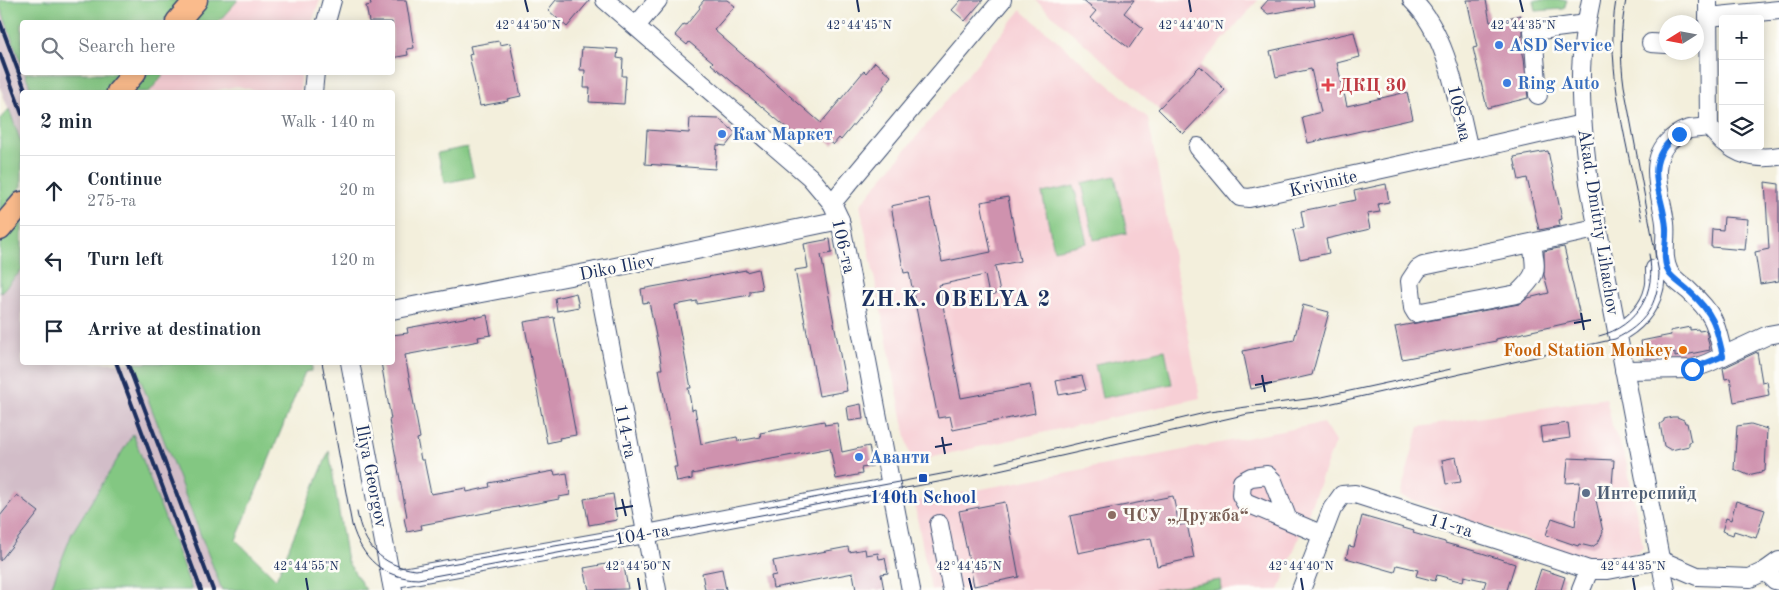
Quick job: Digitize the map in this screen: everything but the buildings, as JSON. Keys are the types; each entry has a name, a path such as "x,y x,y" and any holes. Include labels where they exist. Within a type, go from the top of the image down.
{"main road":[{"path":"179,20 196,0"},
{"path":"120,90 132,75"}],"street":[{"path":"327,20 332,0"},
{"name":"106-та","path":"605,0 810,178 832,203 840,220 911,590"},
{"path":"636,26 658,0"},
{"path":"832,203 1002,0"},
{"name":"108-ма","path":"1412,0 1419,6 1436,34 1448,64 1469,150 1582,124"},
{"name":"Akad. Dmitriy Lihachov","path":"1590,0 1581,77 1582,124 1588,184 1666,590"},
{"path":"1704,33 1708,9 1779,10"},
{"path":"1538,95 1533,30 1586,24"},
{"path":"1703,60 1709,127 1719,138"},
{"path":"313,90 315,75"},
{"path":"1709,127 1689,129 1666,144 1660,154 1657,166 1658,184 1666,228 1664,252 1666,265 1670,275 1705,306 1717,327 1723,356"},
{"name":"Krivinite","path":"1198,148 1240,197 1249,198 1469,150"},
{"path":"1737,150 1747,155 1763,158 1779,156"},
{"name":"Diko Iliev","path":"395,309 596,271 840,220"},
{"path":"1532,243 1536,271 1529,283 1517,294 1416,313 1413,308 1410,281 1418,269 1424,266 1596,229"},
{"path":"1617,334 1628,328 1648,306 1654,289 1655,269 1666,265"},
{"name":"114-та","path":"596,271 657,590"},
{"path":"1624,370 1692,369 1768,335 1779,333"},
{"name":"Iliya Georgov","path":"351,365 392,584"},
{"name":"104-та","path":"392,584 891,487"},
{"name":"11-та","path":"1301,590 1332,510 1342,495 1355,494 1588,570 1608,570 1660,560"},
{"path":"1288,520 1322,535"},
{"path":"939,524 952,590"},
{"path":"1660,560 1697,576 1750,578 1774,571"},
{"path":"1581,590 1588,570"}],"shaded area":[{"path":"238,0 320,0 313,20 220,20"},
{"path":"1035,0 1258,0 1200,66 1158,109"},
{"path":"0,6 20,61 20,75 26,75 31,90 20,90 20,140 0,87"},
{"path":"1021,10 1148,118 1200,398 911,462 860,205"},
{"path":"163,75 301,75 300,90 254,90 237,86 218,90 151,90"},
{"path":"20,272 20,365 135,365 222,590 192,590 133,435 72,533 50,590 0,590 0,293"},
{"path":"1606,398 1612,425 1626,460 1643,546 1638,552 1605,560 1583,559 1400,496 1419,427"},
{"name":"ЧСУ „Дружба“","path":"1323,423 1335,442 1279,590 931,590 914,502"}],"green space":[{"path":"0,0 182,0 165,20 20,20 20,61 0,6"},
{"path":"209,0 238,0 220,20 192,20"},
{"path":"1534,0 1567,0 1564,9 1536,11"},
{"path":"26,75 119,75 106,90 31,90"},
{"path":"146,75 163,75 151,90 134,90"},
{"path":"9,109 20,139 20,188 0,212 0,119"},
{"path":"467,147 474,177 444,183 438,153"},
{"path":"1115,176 1127,233 1094,240 1082,183"},
{"path":"1074,186 1087,243 1054,250 1042,193"},
{"path":"20,221 20,272 0,293 0,244"},
{"path":"1165,350 1172,384 1102,398 1095,364"},
{"path":"135,365 312,365 312,371 305,372 236,540 276,579 329,451 347,561 366,590 222,590"},
{"path":"133,434 192,590 50,590 72,533"},
{"path":"1220,580 1221,590 1155,590"}],"tram line":[{"path":"1616,0 1613,26 1616,82 1625,138 1642,220"},
{"path":"323,365 352,525 356,537 361,547 375,564 394,575 418,579 981,474 1248,414 1324,405 1615,339 1634,327 1648,312 1656,294 1659,273 1624,86 1621,43 1626,0"},
{"path":"1599,336 1613,331 1624,324 1642,306 1650,281 1649,254"},
{"path":"996,463 1209,412 1322,397 1451,369"},
{"path":"760,508 952,472"},
{"path":"357,512 364,534 376,552 393,564 416,570 630,533"}],"railway":[{"path":"0,22 25,90"},
{"path":"0,54 20,109"},
{"path":"117,365 201,590"},
{"path":"128,365 213,590"}],"place":[{"name":"ASD Service","path":"1499,45"},
{"name":"Ring Auto","path":"1507,83"},
{"name":"ДКЦ 30","path":"1328,85"},
{"name":"Кам Маркет","path":"722,134"},
{"name":"Food Station Monkey","path":"1683,350"},
{"name":"Аванти","path":"859,457"},
{"name":"140th School","path":"923,478"},
{"name":"Интерспийд","path":"1586,493"},
{"name":"ЧСУ „Дружба“","path":"1112,515"}],"district":[{"name":"ZH.K. OBELYA 2","path":"956,298"}],"route":[{"path":"1679,134 1666,144 1660,154 1657,166 1658,184 1666,228 1664,252 1666,265 1670,275 1705,306 1717,327 1723,356 1692,369"}]}
